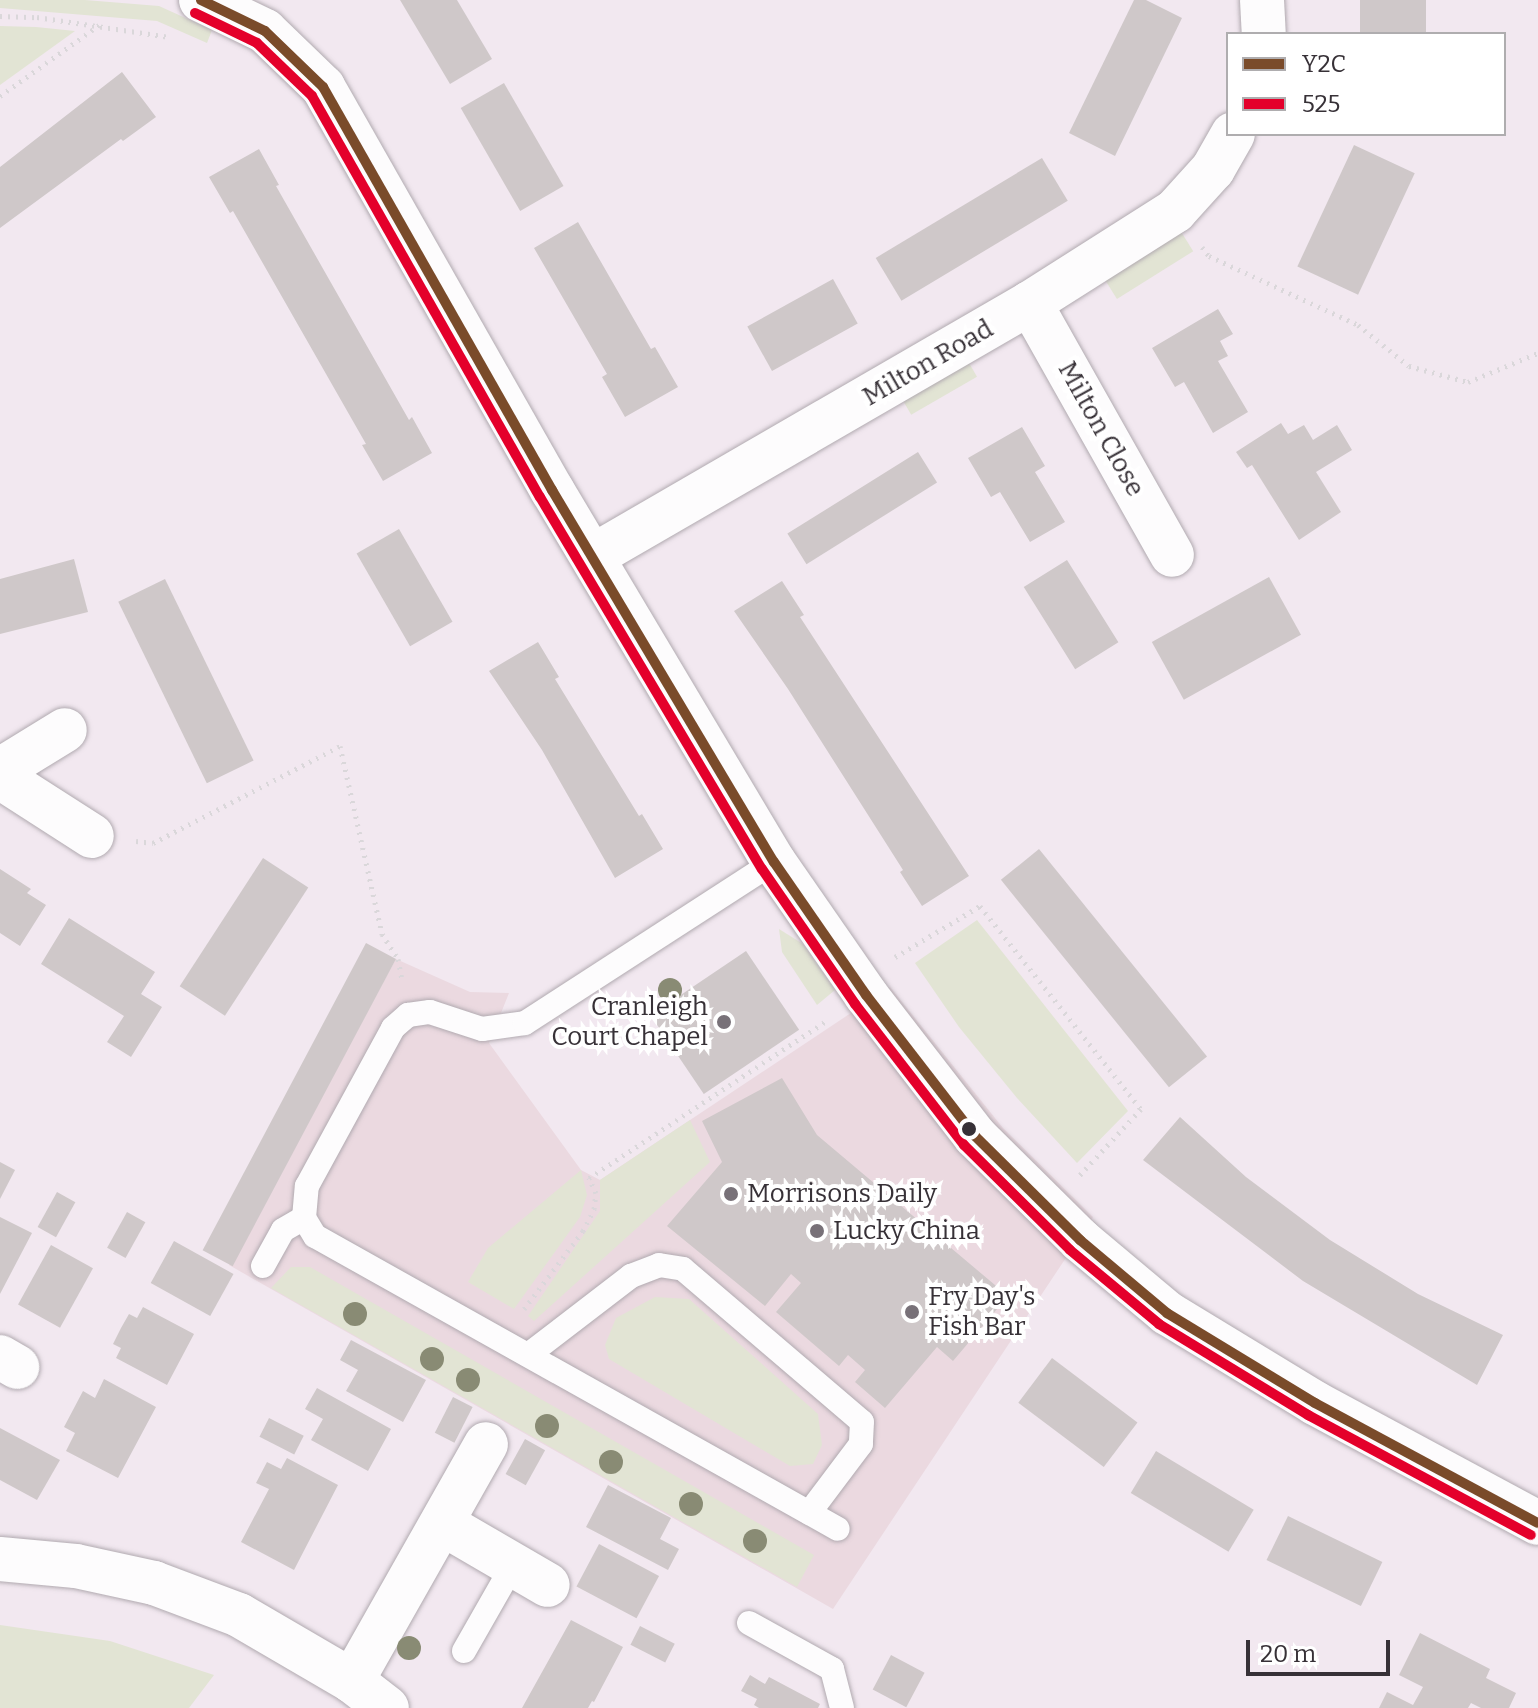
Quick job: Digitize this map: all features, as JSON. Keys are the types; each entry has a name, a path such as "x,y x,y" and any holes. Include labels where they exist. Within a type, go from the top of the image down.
{"street":[{"path":"201,0 265,31 323,87 593,556 774,862 861,988 975,1136 1048,1210 1167,1313 1315,1403 1538,1523"},
{"path":"1262,0 1264,32"},
{"name":"Milton Road","path":"593,556 1030,303 1175,211 1213,169 1232,136"},
{"name":"Milton Close","path":"1030,303 1172,555"},
{"path":"0,770 65,730"},
{"path":"0,777 92,836"},
{"path":"352,1681 486,1444"},
{"path":"443,1524 530,1575"},
{"path":"0,1559 76,1566 154,1583 239,1615 352,1681 387,1708"}],"lane":[{"path":"774,862 525,1023 482,1029 430,1012 408,1015 393,1028 307,1186 304,1218 315,1236 838,1529"},
{"path":"263,1266 283,1230 304,1218"},
{"path":"522,1352 631,1276 659,1265 683,1269 862,1422 861,1444 809,1513"},
{"path":"464,1651 530,1575"},
{"path":"749,1623 832,1669 842,1708"}],"path":[{"path":"0,16 99,25 162,34 177,40"},
{"path":"0,96 99,25"},
{"path":"1175,211 1209,256 1358,325 1409,366 1468,382 1538,351"},
{"path":"92,836 153,843 340,746 382,934 398,959 408,1015"},
{"path":"522,1352 521,1314 583,1231 594,1209 596,1193 589,1178 980,906 1141,1109 1048,1210"}],"shaded area":[{"path":"396,959 470,992 509,993 489,1043 581,1170 600,1180 890,987 1003,1128 1093,1217 833,1609 229,1265"}],"green space":[{"path":"0,0 85,0 159,6 212,30 207,43 157,21 0,8"},
{"path":"0,26 36,27 75,31 0,85"},
{"path":"1180,230 1193,251 1117,299 1104,278"},
{"path":"965,356 977,377 911,415 899,394"},
{"path":"977,920 1128,1111 1077,1163 1017,1098 959,1027 915,963"},
{"path":"779,929 803,944 835,990 817,1005 782,952"},
{"path":"690,1120 710,1162 534,1321 528,1316 600,1211 600,1180"},
{"path":"581,1170 587,1195 580,1217 514,1309 468,1282 488,1248"},
{"path":"291,1267 310,1267 814,1555 797,1587 271,1288"},
{"path":"655,1297 689,1299 818,1414 822,1445 813,1464 790,1466 609,1359 605,1345 616,1318"},
{"path":"0,1625 110,1641 214,1675 189,1708 0,1708"}],"building":[{"path":"400,0 457,0 492,59 450,84"},
{"path":"1134,0 1146,0 1182,18 1115,156 1069,133"},
{"path":"1360,0 1426,0 1426,32 1360,32"},
{"path":"122,72 156,117 0,228 0,167"},
{"path":"504,83 564,186 520,211 461,108"},
{"path":"1354,145 1415,173 1358,295 1297,266"},
{"path":"259,149 279,185 276,186 409,420 412,417 432,453 383,481 362,445 366,444 233,211 230,213 209,177"},
{"path":"1042,158 1068,201 901,301 876,258"},
{"path":"578,222 651,349 655,347 678,387 625,417 602,377 607,374 534,248"},
{"path":"833,279 858,324 772,371 747,327"},
{"path":"1218,309 1233,334 1220,341 1228,356 1218,361 1248,412 1213,433 1184,382 1175,387 1152,348"},
{"path":"1281,423 1288,434 1304,425 1313,440 1337,425 1352,450 1316,472 1341,512 1299,540 1252,465 1247,468 1236,452"},
{"path":"1022,427 1045,466 1035,472 1065,522 1030,542 1000,492 991,497 968,458"},
{"path":"918,452 937,483 806,564 787,534"},
{"path":"399,529 452,622 410,646 357,554"},
{"path":"74,559 88,612 0,634 0,579"},
{"path":"1067,560 1118,642 1075,669 1024,587"},
{"path":"1269,577 1301,635 1184,700 1152,642"},
{"path":"165,579 254,761 207,783 118,602"},
{"path":"782,581 804,615 800,617 969,876 922,906 900,872 903,870 788,689 734,611"},
{"path":"538,642 559,677 555,679 639,816 642,814 663,849 615,878 542,750 489,671"},
{"path":"1039,849 1207,1056 1169,1087 1001,880"},
{"path":"263,858 308,887 225,1016 180,986"},
{"path":"0,869 31,889 27,893 46,905 20,946 0,933"},
{"path":"69,918 155,972 141,994 162,1007 131,1057 107,1042 124,1016 41,964"},
{"path":"366,943 396,959 233,1266 203,1250"},
{"name":"Cranleigh Court Chapel","path":"746,951 799,1030 704,1094 651,1015"},
{"path":"782,1078 817,1135 1008,1296 953,1361 937,1347 885,1408 855,1382 865,1370 848,1355 839,1366 776,1312 801,1283 791,1274 765,1306 667,1226 722,1162 702,1121"},
{"path":"1180,1117 1246,1177 1330,1240 1418,1294 1503,1335 1477,1385 1303,1281 1143,1160"},
{"path":"0,1162 15,1170 0,1199"},
{"path":"57,1192 75,1202 56,1237 38,1227"},
{"path":"127,1212 145,1222 125,1258 107,1248"},
{"path":"0,1217 32,1233 0,1294"},
{"path":"174,1241 233,1274 210,1316 151,1283"},
{"path":"51,1245 93,1268 60,1328 18,1304"},
{"path":"143,1307 194,1334 167,1385 116,1358 121,1348 113,1344 121,1328 129,1314 137,1318"},
{"path":"351,1340 426,1380 403,1422 346,1391 358,1370 340,1360"},
{"path":"1052,1358 1137,1422 1104,1467 1018,1403"},
{"path":"104,1379 156,1407 118,1478 66,1451 75,1433 64,1427 83,1391 95,1398"},
{"path":"317,1388 391,1429 368,1471 311,1440 323,1419 305,1409"},
{"path":"453,1397 473,1407 454,1443 435,1433"},
{"path":"269,1418 304,1436 294,1454 259,1437"},
{"path":"0,1428 60,1460 37,1500 0,1480"},
{"path":"525,1439 545,1450 526,1485 506,1474"},
{"path":"1156,1451 1254,1510 1228,1552 1131,1493"},
{"path":"287,1458 338,1485 294,1570 241,1542 269,1489 256,1483 267,1462 281,1469"},
{"path":"608,1485 671,1518 660,1539 679,1549 668,1570 586,1527"},
{"path":"1288,1516 1382,1562 1361,1606 1267,1560"},
{"path":"599,1544 659,1576 637,1618 576,1586"},
{"path":"571,1620 623,1647 594,1702 588,1708 522,1708"},
{"path":"640,1626 675,1644 665,1662 630,1645"},
{"path":"1420,1633 1490,1669 1486,1678 1516,1693 1509,1708 1481,1708 1471,1703 1468,1708 1379,1708 1387,1692 1413,1705 1423,1687 1399,1675"},
{"path":"891,1655 925,1673 906,1707 873,1689"},
{"path":"750,1675 765,1684 769,1677 820,1704 818,1708 759,1708 754,1705 757,1699 741,1691"}],"transit line":[{"name":"Y2C","path":"201,0 265,31 323,87 552,490 774,862 866,995 975,1136 1080,1240 1167,1313 1315,1403 1538,1523"},
{"name":"525","path":"195,13 257,43 312,96 540,497 762,869 855,1004 964,1145 1070,1250 1159,1324 1308,1415 1531,1535"}],"place":[{"name":"Cranleigh Court Chapel","path":"724,1022"},
{"name":"Morrisons Daily","path":"731,1194"},
{"name":"Lucky China","path":"817,1231"},
{"name":"Fry Day's Fish Bar","path":"912,1312"}]}
